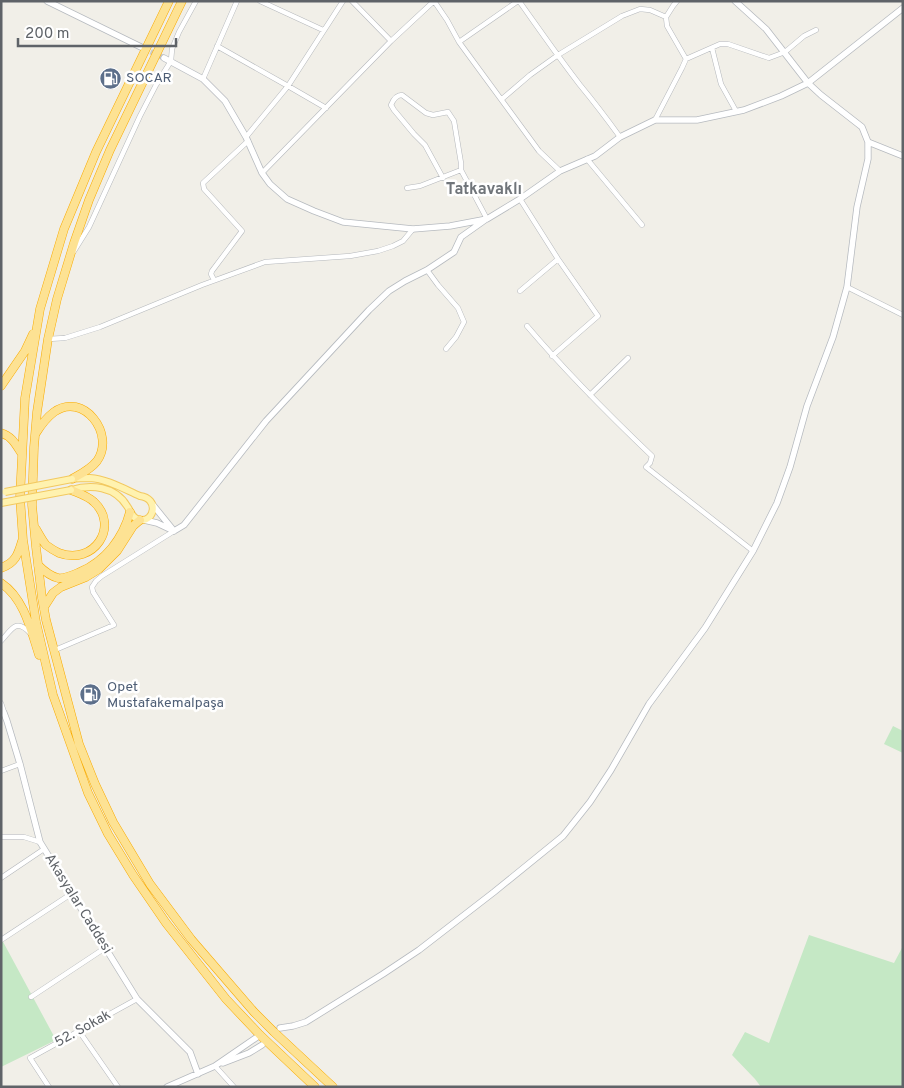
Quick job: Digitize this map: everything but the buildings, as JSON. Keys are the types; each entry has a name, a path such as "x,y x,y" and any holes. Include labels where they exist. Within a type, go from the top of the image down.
{"highway":[{"path":"53,695 36,622 23,540 20,497 25,398 37,325 64,229 96,152 169,1"},
{"path":"182,1 110,150 69,258 57,299 48,339 35,435 32,505 38,566 44,607 79,744 113,822 150,884 191,939 254,1012 333,1087"},
{"path":"1,386 25,351 37,325"},
{"path":"35,435 45,420 55,411 65,407 74,407 82,410 90,414 96,421 103,439 98,460 90,468 72,479"},
{"path":"1,433 6,434 14,441 22,454"},
{"path":"34,527 47,545 66,556 78,556 88,552 97,545 104,526 103,516 99,507 93,501 71,490"},
{"path":"38,566 52,576 60,578 72,576 87,569 111,550 125,528 130,511"},
{"path":"44,607 53,593 61,587 86,577 103,565 117,551 133,526 142,520"},
{"path":"1,568 9,565 15,559 23,540"},
{"path":"1,582 19,601 25,613 88,793 108,834 128,867 166,923 226,999 260,1035 315,1087"}],"main road":[{"path":"1,503 71,490 82,486 96,486 108,490 122,499 134,517 142,520 148,518 152,513 153,505 148,498 114,484 90,478 72,479 2,492"},
{"path":"130,511 133,500 140,496"}],"street":[{"path":"47,1 141,47"},
{"path":"69,258 89,226 140,116 171,61 172,49 179,32 196,1"},
{"path":"203,79 237,1"},
{"path":"260,1 323,30"},
{"path":"214,280 211,274 212,271 242,231 204,189 203,183 247,139 288,86 342,1"},
{"path":"352,1 391,41"},
{"path":"262,174 391,41 434,1 459,42 539,151 560,171"},
{"path":"459,42 518,1 620,137"},
{"path":"677,1 666,17 667,26 686,59"},
{"path":"280,1028 306,1022 419,950 563,836 590,802 611,770 649,704 705,628 753,551 777,503 790,467 807,406 833,337 846,287 857,207 868,159 868,142 862,127 808,83 766,29 735,1"},
{"path":"55,650 114,625 94,592 92,587 96,581 184,525 266,421 389,291 428,270 454,252 461,237 487,219 560,171 595,156 620,137 655,120 697,120 736,111 781,96 808,83 903,8"},
{"path":"502,99 530,75 558,55 622,16 640,9 650,10 666,17"},
{"path":"655,120 686,59 720,44 728,44 769,58 784,52 804,36 816,30"},
{"path":"217,46 326,108"},
{"path":"712,48 721,84 736,111"},
{"path":"164,58 203,79 225,101 247,139 262,174 287,199 343,222 413,229 450,226 487,219"},
{"path":"443,178 424,145 391,105 398,95 402,95 426,113 434,115 448,112 454,121 461,170 487,219"},
{"path":"868,142 903,156"},
{"path":"587,160 642,225"},
{"path":"407,188 420,186 461,170"},
{"path":"520,199 558,259 598,316 552,356"},
{"path":"48,339 65,338 100,327 214,280 265,262 350,256 378,251 404,241 413,229"},
{"path":"520,291 558,259"},
{"path":"428,270 458,308 464,322 446,350"},
{"path":"846,287 903,315"},
{"path":"527,326 552,356 652,456 650,463 646,467 753,551"},
{"path":"590,395 628,358"},
{"path":"153,505 174,531"},
{"path":"142,520 157,523 174,531"},
{"path":"1,641 14,627 20,625 24,626 32,634"},
{"path":"1,703 3,712"},
{"name":"Akasyalar Caddesi","path":"3,712 4,723 20,764 40,842 137,999 190,1052 198,1074"},
{"path":"1,771 20,764"},
{"path":"1,837 24,837 40,842"},
{"path":"1,878 44,849"},
{"path":"1,940 71,894"},
{"path":"32,997 105,948"},
{"name":"52. Sokak","path":"49,1087 30,1058 137,999"},
{"path":"79,1031 118,1087"},
{"path":"215,1066 260,1035"},
{"path":"167,1087 215,1066 249,1054 262,1045"},
{"path":"215,1066 234,1087"}],"green space":[{"path":"893,726 903,731 903,753 884,744"},
{"path":"809,935 894,963 903,946 903,1087 761,1087 732,1055 745,1032 769,1043"},
{"path":"1,938 56,1040 1,1067"}],"tunnel":[{"path":"143,48 164,58"}],"place":[{"name":"SOCAR","path":"110,78"},
{"name":"Opet Mustafakemalpaşa","path":"91,695"}],"district":[{"name":"Tatkavaklı","path":"484,190"}]}
